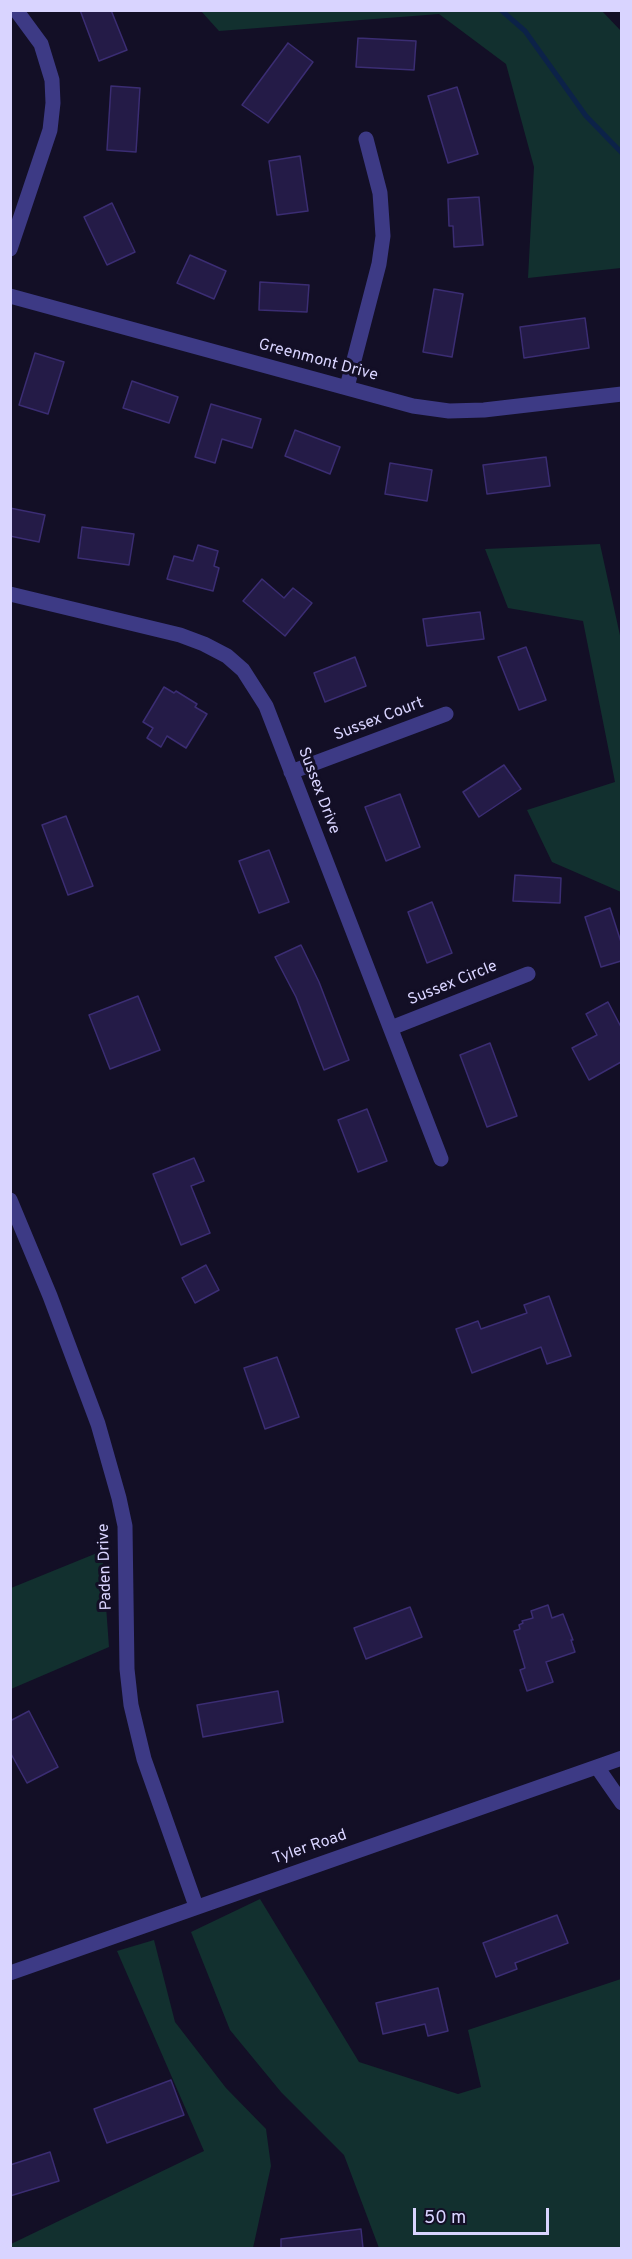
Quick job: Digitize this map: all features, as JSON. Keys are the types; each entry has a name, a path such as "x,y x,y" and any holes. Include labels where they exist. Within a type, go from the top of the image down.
{"street":[{"path":"10,249 50,130 53,103 52,80 40,44 16,10"},
{"path":"347,387 379,264 383,236 380,193 366,139"},
{"name":"Greenmont Drive","path":"10,296 413,406 448,411 484,410 621,394"},
{"name":"Sussex Drive","path":"10,594 180,635 204,644 227,657 243,670 266,706 441,1159"},
{"name":"Sussex Court","path":"291,772 446,714"},
{"name":"Sussex Circle","path":"391,1028 528,974"},
{"name":"Paden Drive","path":"10,1200 50,1296 98,1424 119,1498 125,1526 127,1669 131,1705 144,1759 196,1906"},
{"name":"Tyler Road","path":"10,1973 621,1758"},
{"path":"597,1767 621,1803"}],"green space":[{"path":"201,11 602,11 621,31 621,268 528,278 534,167 506,64 439,14 219,31"},
{"path":"600,544 621,640 621,892 552,862 527,810 615,782 583,621 508,608 485,549"},
{"path":"102,1551 109,1647 11,1689 11,1588"},
{"path":"260,1899 359,2062 458,2094 481,2087 468,2030 621,1979 621,2248 379,2248 344,2155 281,2092 230,2030 191,1932"},
{"path":"154,1940 175,2022 226,2088 266,2129 271,2166 253,2248 11,2248 11,2244 204,2151 117,1951"}],"building":[{"path":"80,10 111,10 127,50 99,61"},
{"path":"358,38 416,41 414,70 356,67"},
{"path":"288,43 313,62 268,123 242,105"},
{"path":"111,86 140,88 136,152 107,150"},
{"path":"457,87 478,154 448,163 428,96"},
{"path":"300,156 308,211 277,215 269,161"},
{"path":"479,197 483,245 454,247 453,226 449,226 448,199"},
{"path":"112,203 135,252 107,265 84,217"},
{"path":"190,255 226,271 214,299 177,283"},
{"path":"260,282 309,285 307,312 259,310"},
{"path":"434,289 463,294 452,357 423,352"},
{"path":"585,318 589,348 524,358 520,327"},
{"path":"35,353 64,362 48,414 19,405"},
{"path":"132,381 178,397 169,423 123,408"},
{"path":"211,404 261,419 252,448 222,439 215,463 195,457"},
{"path":"295,430 340,447 330,474 285,456"},
{"path":"546,457 550,486 487,494 483,465"},
{"path":"390,463 432,470 427,501 385,494"},
{"path":"10,508 45,515 39,542 10,536"},
{"path":"82,527 134,534 129,565 78,558"},
{"path":"198,545 218,551 214,566 219,568 213,591 167,579 174,556 193,561"},
{"path":"262,579 284,598 293,588 312,603 285,636 243,601"},
{"path":"480,612 484,639 427,646 423,619"},
{"path":"526,647 546,700 519,710 498,657"},
{"path":"355,657 366,686 325,702 314,673"},
{"path":"164,687 174,693 176,691 197,704 195,707 207,714 186,748 167,736 161,747 147,738 153,728 143,722"},
{"path":"504,765 521,789 479,817 463,792"},
{"path":"400,794 420,847 386,861 365,807"},
{"path":"66,816 93,886 68,895 42,825"},
{"path":"269,850 289,902 259,913 239,861"},
{"path":"515,875 561,878 560,903 513,901"},
{"path":"432,902 452,953 427,963 408,912"},
{"path":"610,908 621,942 621,961 601,967 585,917"},
{"path":"301,945 319,982 349,1060 324,1070 296,997 275,957"},
{"path":"138,996 160,1050 110,1069 89,1015"},
{"path":"608,1002 621,1027 621,1062 589,1080 572,1048 597,1035 586,1014"},
{"path":"490,1043 517,1116 487,1127 460,1055"},
{"path":"367,1109 387,1161 358,1172 338,1120"},
{"path":"194,1158 204,1181 191,1186 210,1233 181,1245 153,1174"},
{"path":"206,1265 219,1290 195,1303 182,1278"},
{"path":"549,1296 571,1356 547,1364 541,1347 472,1373 456,1329 478,1321 481,1329 527,1313 524,1305"},
{"path":"277,1357 299,1417 265,1429 244,1368"},
{"path":"548,1605 552,1618 563,1614 575,1652 546,1662 553,1682 527,1691 520,1670 525,1668 514,1631 520,1629 519,1625 523,1623 522,1621 533,1618 531,1611"},
{"path":"410,1607 422,1637 366,1659 354,1628"},
{"path":"278,1691 283,1722 203,1737 197,1705"},
{"path":"29,1711 58,1767 27,1783 10,1752 10,1721"},
{"path":"557,1915 568,1943 515,1963 517,1969 496,1977 483,1943"},
{"path":"438,1988 448,2031 428,2036 425,2024 383,2034 376,2003"},
{"path":"171,2080 184,2115 107,2143 94,2109"},
{"path":"50,2152 59,2181 10,2196 10,2165"},
{"path":"361,2229 363,2248 281,2248 281,2239"}],"waterway":[{"path":"501,10 525,31 586,116 622,153"}]}
